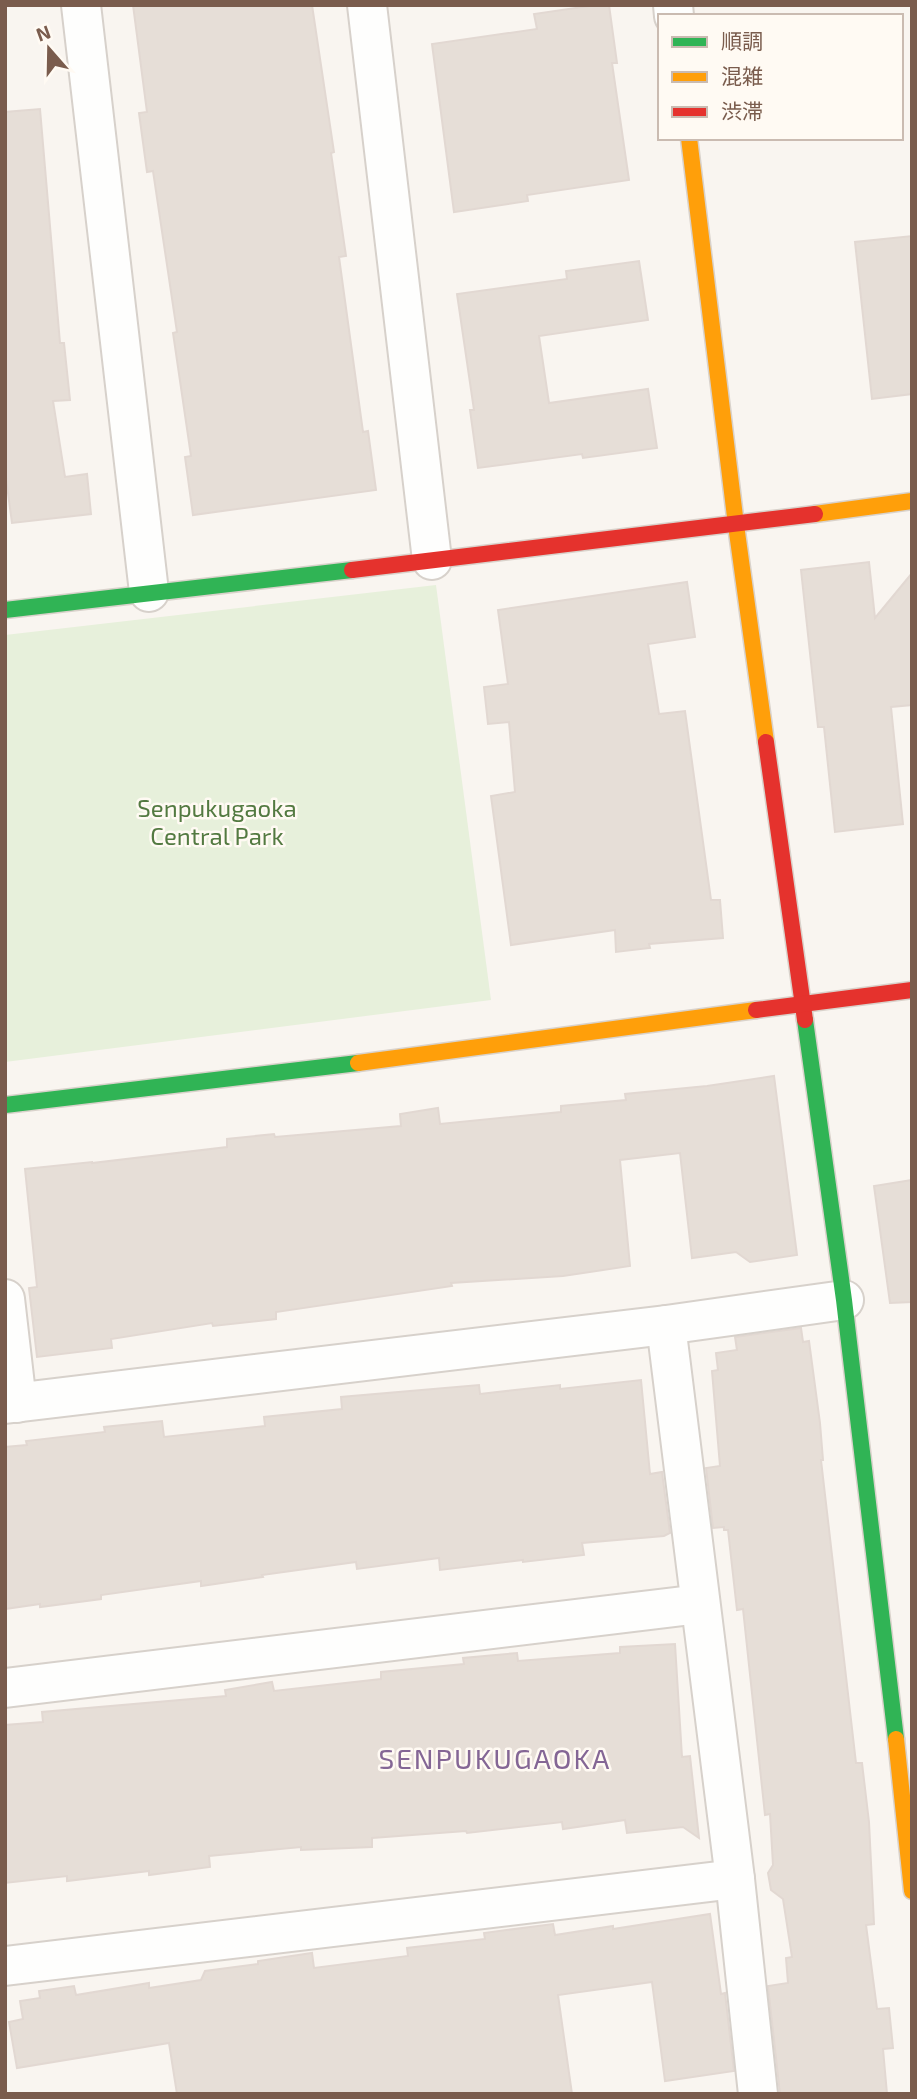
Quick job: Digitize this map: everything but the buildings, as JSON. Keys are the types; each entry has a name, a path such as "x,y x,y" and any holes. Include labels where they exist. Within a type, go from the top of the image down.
{"street":[{"path":"82,5 149,592"},
{"path":"367,5 432,560"},
{"path":"689,140 736,525 844,1300 899,1650 912,1891"},
{"path":"5,610 736,525 912,501"},
{"path":"5,1105 912,990"},
{"path":"5,1299 11,1404 666,1325 844,1300"},
{"path":"666,1325 735,1879 758,2094"},
{"path":"5,1688 700,1604"},
{"path":"5,1966 735,1879"}],"green space":[{"name":"Senpukugaoka Central Park","path":"436,585 491,1000 5,1062 5,635"}],"traffic: fast":[{"path":"5,610 352,570"},
{"path":"805,1020 844,1300 896,1739"},
{"path":"5,1105 358,1063"}],"traffic: slow":[{"path":"689,140 736,525 766,742"},
{"path":"815,514 912,501"},
{"path":"358,1063 756,1010"},
{"path":"896,1739 912,1891"}],"traffic: jam":[{"path":"352,570 815,514"},
{"path":"766,742 805,1020"},
{"path":"756,1010 912,990"}],"district":[{"name":"SENPUKUGAOKA","path":"495,1759"}]}
